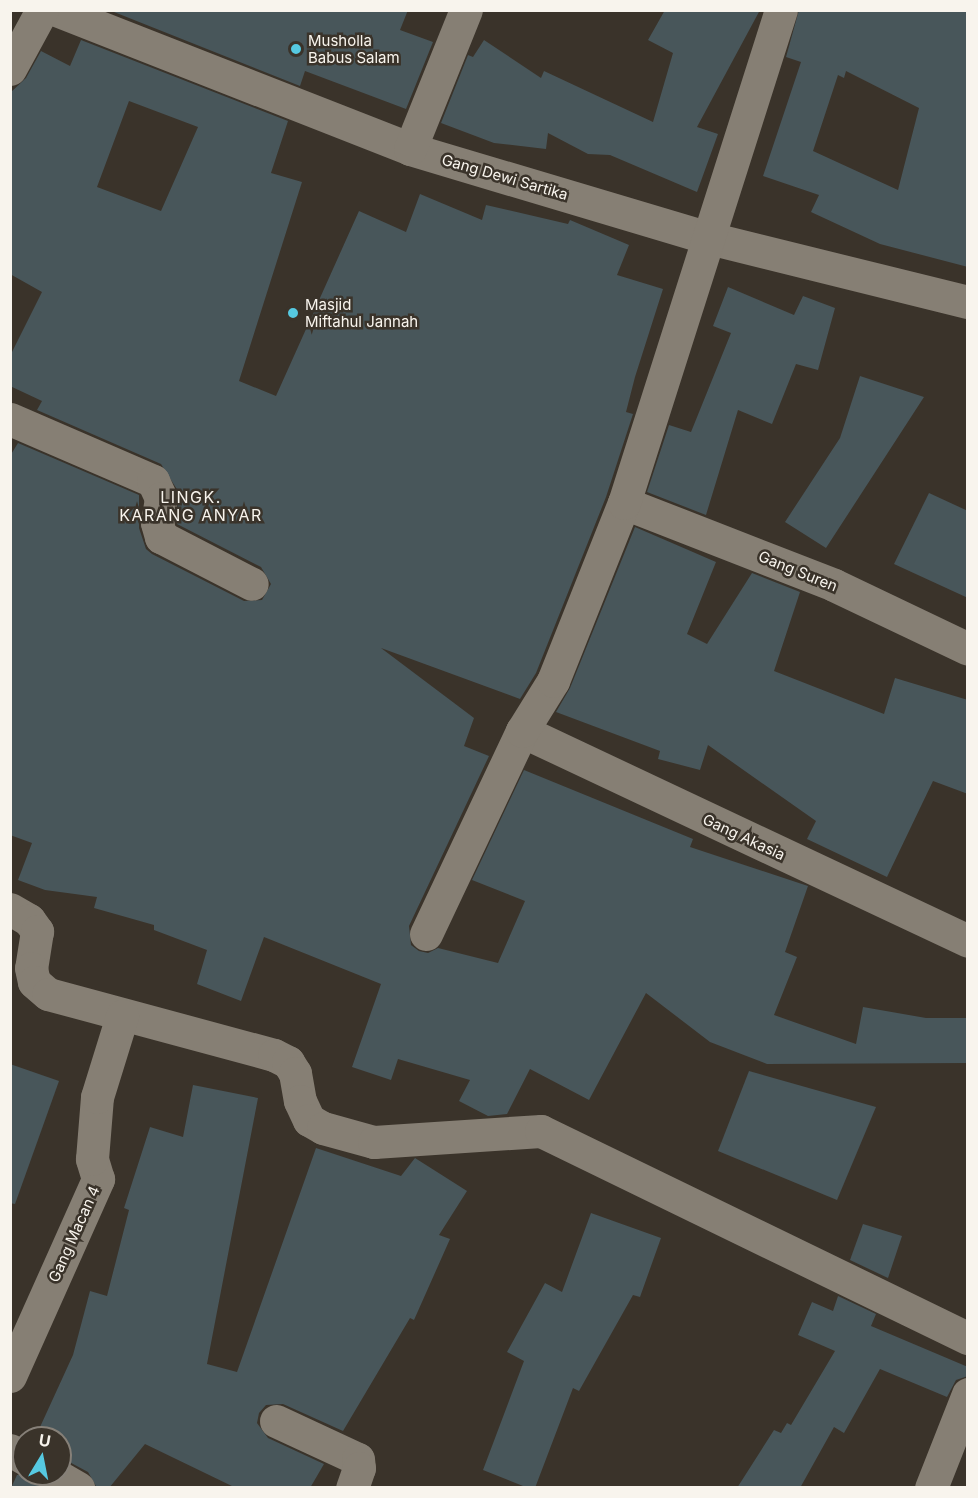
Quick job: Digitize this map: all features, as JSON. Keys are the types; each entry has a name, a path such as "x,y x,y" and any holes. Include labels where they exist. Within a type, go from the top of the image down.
{"street":[{"path":"10,69 42,10"},
{"name":"Gang Dewi Sartika","path":"56,10 410,149 709,238 968,302"},
{"path":"410,149 466,10"},
{"path":"426,934 522,731 553,681 624,503 781,10"},
{"path":"10,419 153,481 162,498 157,523 161,537 252,584"},
{"name":"Gang Suren","path":"624,503 834,585 968,649"},
{"name":"Gang Akasia","path":"522,731 968,941"},
{"path":"10,909 29,920 37,931 31,968 34,982 48,994 122,1016 234,1042 288,1062 295,1072 300,1101 309,1120 340,1134 374,1142 541,1131 968,1338"},
{"name":"Gang Macan 4","path":"10,1377 98,1179 92,1159 97,1097 122,1016"},
{"path":"931,1488 968,1394"},
{"path":"276,1421 347,1451 358,1459 355,1478"}],"building":[{"path":"109,10 408,10 400,30 433,42 406,109 305,71 300,86"},
{"path":"665,10 760,10 697,127 718,134 697,192 610,155 588,154 548,133 546,149 494,143 441,123 468,55 473,57 484,40 541,78 544,71 653,122 673,53 648,40"},
{"path":"799,10 968,10 968,267 880,244 811,212 819,195 763,176 801,62 786,57","holes":["846,71 919,108 898,190 813,151 838,75 844,78"]},
{"path":"81,40 288,121 271,173 302,182 239,381 276,396 359,211 406,232 420,194 482,220 486,205 568,224 570,220 629,245 617,275 663,289 626,412 633,414 606,497 536,673 520,699 381,648 474,718 464,746 489,756 409,926 411,945 419,951 428,953 438,948 498,963 525,901 472,880 524,770 693,839 690,847 808,886 785,952 797,957 774,1015 856,1044 863,1007 926,1018 968,1018 968,1063 767,1064 710,1042 646,993 589,1100 530,1069 507,1114 488,1116 459,1101 470,1080 398,1059 391,1080 352,1067 381,984 264,937 241,1001 197,984 207,950 154,930 154,925 94,908 97,897 45,890 18,880 32,843 10,835 10,456 18,443 139,495 139,528 146,549 152,554 244,601 262,600 271,584 261,567 177,524 178,491 161,464 37,410 42,401 10,386 10,356 42,292 10,274 10,93 26,78 41,51 70,66","holes":["129,101 198,127 161,211 97,187"]},
{"path":"728,287 794,315 803,296 835,308 818,370 796,364 772,424 738,410 706,515 647,492 669,425 691,432 731,333 713,326"},
{"path":"860,376 924,397 826,548 785,522 840,438"},
{"path":"929,493 968,511 968,598 894,564"},
{"path":"635,527 716,562 687,634 707,644 752,573 800,592 774,671 884,714 895,678 968,700 968,794 933,781 887,877 807,839 816,821 708,745 700,770 658,759 660,751 556,712 570,688"},
{"path":"10,1064 59,1081 15,1204 10,1203"},
{"path":"749,1071 876,1107 837,1200 718,1151"},
{"path":"193,1085 258,1098 207,1364 237,1372 316,1148 401,1176 415,1158 467,1191 439,1235 450,1239 414,1320 410,1318 343,1431 283,1404 266,1405 259,1413 257,1423 268,1438 324,1464 310,1488 236,1488 145,1444 109,1488 97,1488 88,1472 72,1463 72,1426 40,1426 73,1355 90,1291 107,1296 129,1210 124,1208 150,1127 183,1137"},
{"path":"591,1213 661,1238 640,1297 633,1295 579,1391 573,1388 535,1488 528,1488 483,1470 524,1361 507,1352 545,1283 562,1292"},
{"path":"863,1224 902,1236 888,1278 850,1260"},
{"path":"838,1296 876,1314 871,1326 968,1367 968,1376 956,1380 947,1397 880,1369 844,1433 834,1427 800,1488 737,1488 774,1430 781,1433 787,1423 791,1425 835,1351 798,1335 812,1302 833,1311"},
{"path":"12,1486 41,1486 42,1488 11,1488"}],"place":[{"name":"Musholla Babus Salam","path":"296,49"},
{"name":"Masjid Miftahul Jannah","path":"293,313"}],"district":[{"name":"LINGK. KARANG ANYAR","path":"191,506"}]}
